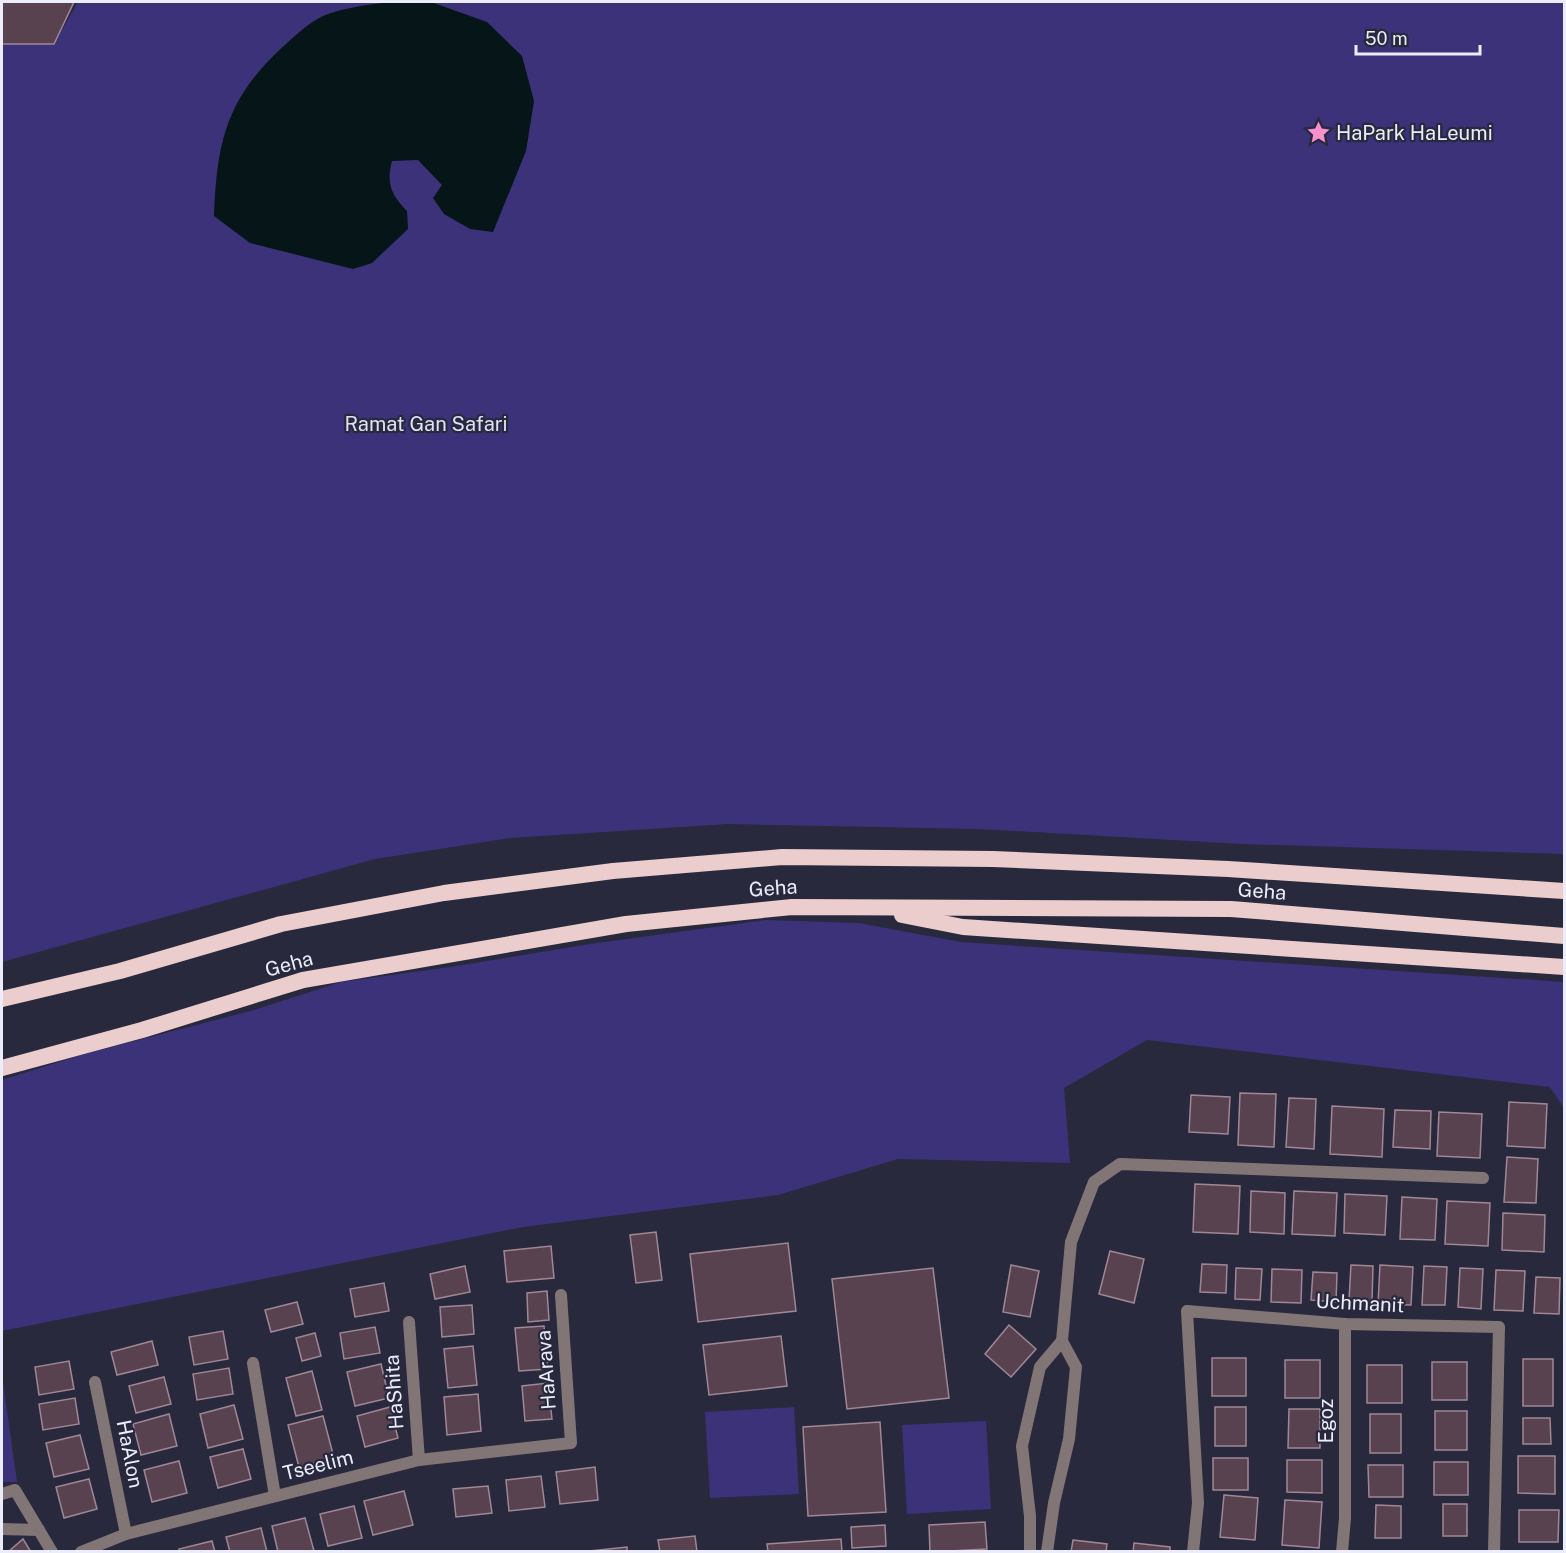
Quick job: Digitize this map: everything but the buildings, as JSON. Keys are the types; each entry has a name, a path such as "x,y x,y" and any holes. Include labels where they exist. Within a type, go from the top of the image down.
{"highway":[{"name":"Geha","path":"2,999 120,971 281,924 444,893 613,871 782,857 1017,860 1228,869 1564,891"},
{"name":"Geha","path":"2,1068 142,1030 303,980 626,924 792,907 1231,909 1564,936"},
{"path":"863,907 963,927 1564,967"}],"street":[{"path":"1047,1547 1069,1439 1076,1367 1062,1341 1071,1242 1094,1182 1120,1164 1483,1178"},
{"name":"HaArava","path":"561,1295 571,1443"},
{"name":"Uchmanit","path":"1193,1551 1198,1503 1187,1311 1345,1324 1499,1327 1494,1551"},
{"name":"HaShita","path":"409,1322 419,1460"},
{"name":"Egoz","path":"1342,1551 1345,1518 1345,1324"},
{"path":"1030,1546 1030,1516 1022,1446 1040,1367 1062,1341"},
{"path":"253,1363 274,1496"},
{"name":"HaAlon","path":"95,1382 126,1534"},
{"name":"Tseelim","path":"81,1551 126,1534 419,1460 571,1443"},
{"path":"2,1494 15,1490 52,1551"},
{"path":"2,1529 39,1530"}],"green space":[{"name":"Ramat Gan Safari","path":"78,2 1564,2 1564,854 1242,844 979,829 728,824 510,838 375,859 2,962 2,44 54,44"},
{"path":"765,920 859,923 961,942 1564,982 1564,1108 1550,1087 1147,1040 1064,1088 1070,1163 898,1159 778,1195 523,1227 2,1331 2,1080 81,1055 254,1010 341,982"},
{"path":"2,1375 17,1482 2,1482"},
{"path":"794,1407 799,1494 710,1498 705,1412"},
{"path":"986,1421 991,1509 907,1514 902,1425"}],"shaded area":[{"path":"393,2 431,2 487,22 522,56 534,101 526,151 493,232 470,229 444,214 433,198 442,185 418,160 392,161 390,169 391,188 397,200 407,211 408,229 372,263 353,269 250,243 214,216 218,165 229,121 250,83 266,63 312,22 325,15 368,5"}],"place":[{"name":"HaPark HaLeumi","path":"1318,133"}]}
